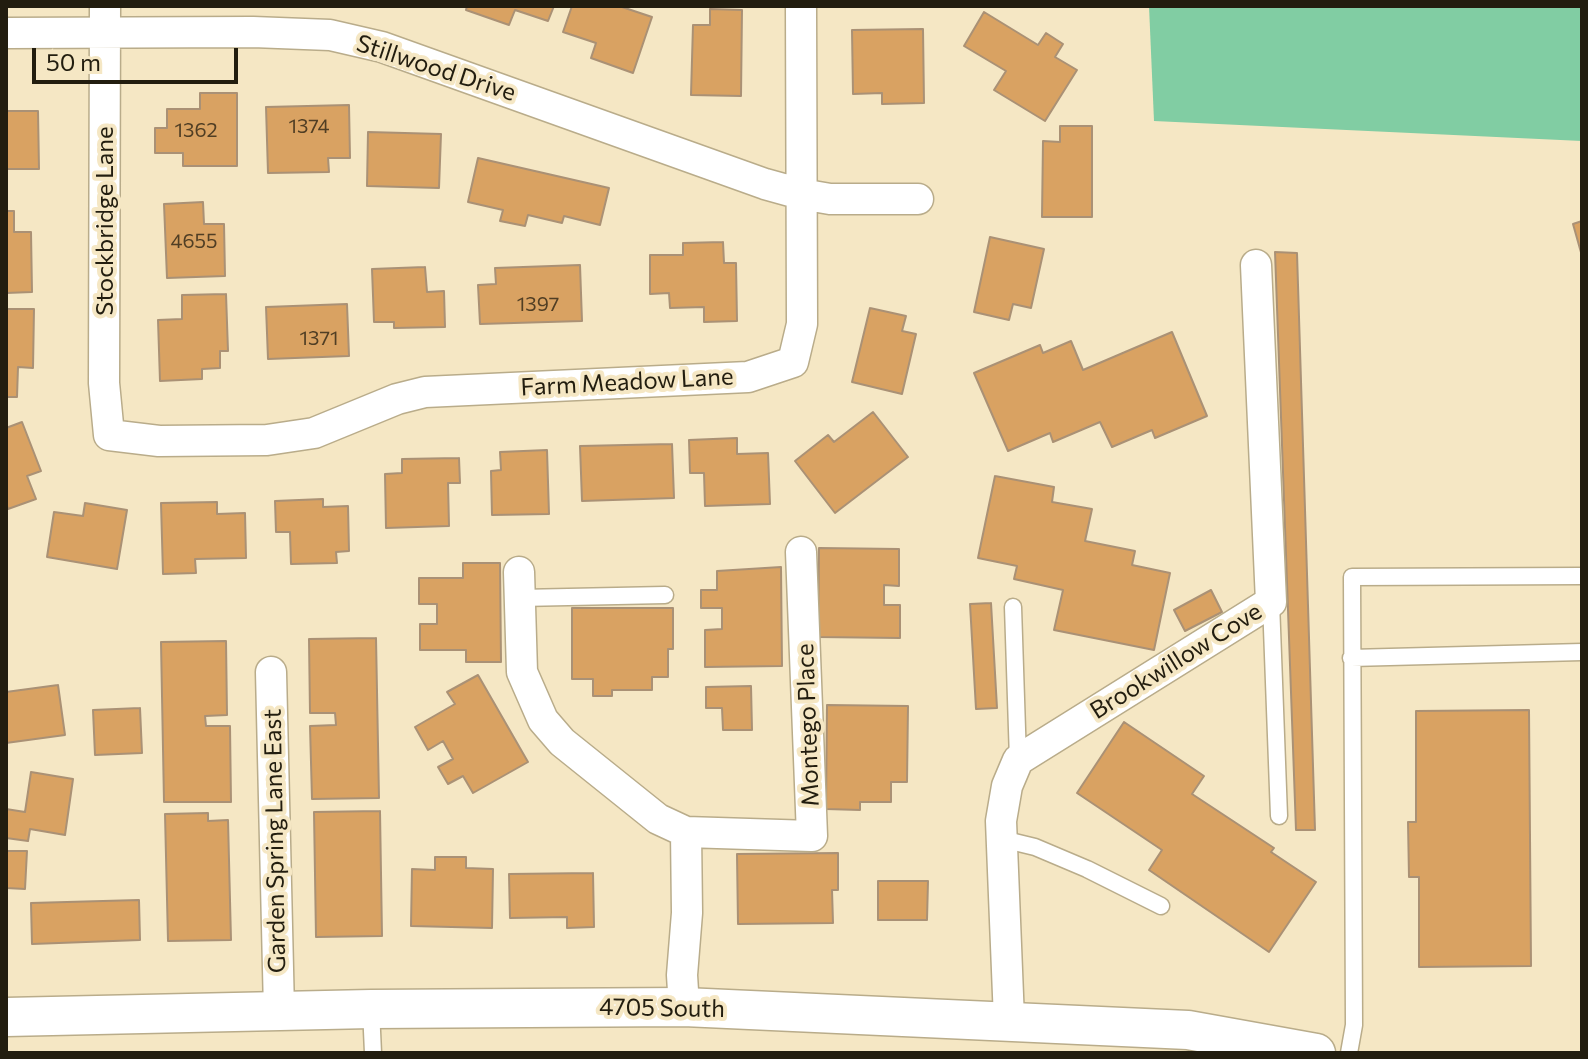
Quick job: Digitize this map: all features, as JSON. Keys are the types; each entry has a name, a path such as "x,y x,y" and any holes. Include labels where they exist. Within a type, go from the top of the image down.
{"street":[{"name":"Farm Meadow Lane","path":"109,435 159,441 267,440 314,433 397,399 425,392 748,377 793,362 802,324 801,6"},
{"name":"Stillwood Drive","path":"6,33 105,20 330,35 382,47 765,184 830,199 918,199"},
{"name":"Stockbridge Lane","path":"105,20 104,383 109,435"},
{"name":"Brookwillow Cove","path":"1018,760 1271,602 1256,265"},
{"name":"Montego Place","path":"686,832 812,836 801,552"},
{"path":"520,585 522,672 543,720 562,742 658,819 686,832 684,1007"},
{"name":"Garden Spring Lane East","path":"271,672 279,1011"},
{"path":"1009,1020 1003,803 1018,760"},
{"name":"4705 South","path":"6,1017 371,1009 684,1007 1188,1030 1316,1053"}],"lane":[{"path":"1349,1053 1354,1025 1352,577 1582,576"},
{"path":"520,585 665,595"},
{"path":"1271,602 1279,816"},
{"path":"1013,607 1018,760"},
{"path":"1351,658 1582,652"},
{"path":"1002,839 1035,847 1161,906"},
{"path":"371,1009 373,1053"}],"green space":[{"path":"1149,6 1582,6 1582,141 1154,121"}],"building":[{"path":"467,6 554,6 548,21 515,10 509,25 466,10"},
{"path":"572,6 619,6 652,17 633,73 591,58 596,43 563,32"},
{"path":"710,9 742,10 741,96 691,95 693,25 710,25"},
{"path":"984,12 1038,45 1046,33 1063,44 1055,57 1077,70 1045,121 994,90 1006,71 964,46"},
{"path":"923,29 924,103 882,104 882,93 853,94 852,30"},
{"path":"200,93 237,93 237,166 183,166 183,153 155,153 155,128 167,128 167,109 200,109"},
{"path":"349,105 350,158 328,158 329,172 268,173 266,107"},
{"path":"6,111 38,111 39,169 6,169"},
{"path":"1060,126 1092,126 1092,217 1042,217 1043,141 1060,142"},
{"path":"368,132 441,134 439,188 367,186"},
{"path":"478,158 609,188 600,225 564,216 562,223 528,215 525,226 500,221 503,210 468,202"},
{"path":"203,202 204,224 224,224 225,276 167,278 164,204"},
{"path":"6,211 14,211 14,232 31,232 32,292 6,293"},
{"path":"1582,221 1582,256 1573,224"},
{"path":"990,237 1044,249 1031,308 1013,304 1009,320 974,312"},
{"path":"723,242 724,263 736,263 737,321 704,322 704,307 670,308 669,293 650,294 650,255 683,255 683,243"},
{"path":"1275,252 1297,253 1315,830 1296,830"},
{"path":"580,265 582,321 480,324 478,285 496,284 495,268"},
{"path":"425,267 427,292 444,291 445,327 394,328 394,322 374,322 372,269"},
{"path":"226,294 228,351 220,351 220,368 202,369 202,379 160,381 158,320 182,319 182,295"},
{"path":"347,304 349,356 268,359 266,307"},
{"path":"870,308 906,316 902,331 916,334 902,394 852,382"},
{"path":"6,309 34,309 33,368 18,367 17,397 6,397"},
{"path":"1172,332 1207,416 1155,438 1152,430 1112,447 1100,422 1053,442 1050,433 1008,451 974,373 1040,345 1043,353 1071,341 1083,370"},
{"path":"873,412 908,457 835,513 795,461 828,435 834,442"},
{"path":"22,422 41,471 27,476 36,499 8,509 6,428"},
{"path":"737,438 737,454 768,453 770,504 705,506 704,473 690,473 689,440"},
{"path":"672,444 674,498 582,501 580,446"},
{"path":"547,450 549,514 492,515 491,471 501,470 500,452"},
{"path":"459,458 460,483 448,483 449,526 386,528 385,474 402,473 402,459"},
{"path":"995,476 1054,487 1052,502 1092,509 1085,541 1135,551 1132,565 1170,573 1154,650 1054,630 1063,590 1014,579 1017,566 978,558"},
{"path":"323,499 323,507 348,506 349,551 336,552 337,563 291,564 290,532 276,532 275,501"},
{"path":"217,502 217,514 245,513 246,558 195,559 196,573 163,574 161,503"},
{"path":"85,503 127,510 117,569 47,557 54,512 83,516"},
{"path":"819,548 899,549 899,586 884,585 884,605 900,605 900,638 818,637"},
{"path":"463,563 500,563 501,662 466,662 466,650 420,650 420,624 437,624 437,604 419,604 419,578 463,578"},
{"path":"781,567 782,666 705,667 705,630 722,629 722,608 701,608 701,590 717,590 717,571"},
{"path":"1211,590 1222,612 1185,631 1174,610"},
{"path":"991,603 997,708 976,709 970,604"},
{"path":"572,608 673,608 673,649 668,649 668,677 652,677 652,690 612,690 612,696 593,696 593,679 572,679"},
{"path":"376,638 379,798 312,799 310,726 336,725 335,713 310,713 309,639"},
{"path":"226,641 227,715 205,716 206,726 230,726 231,802 164,802 161,642"},
{"path":"478,675 528,762 473,793 463,776 448,784 438,767 453,759 443,741 428,750 415,727 455,704 447,692"},
{"path":"58,685 65,735 6,743 6,692"},
{"path":"751,686 752,730 723,730 722,708 706,708 706,687"},
{"path":"827,705 908,706 907,782 891,782 891,802 860,802 860,810 826,809"},
{"path":"140,708 142,753 95,755 93,710"},
{"path":"1529,710 1531,966 1419,967 1419,877 1409,877 1408,822 1416,822 1416,711"},
{"path":"1124,722 1204,776 1192,794 1274,848 1271,852 1316,882 1269,952 1149,870 1162,850 1077,793"},
{"path":"31,772 73,779 65,835 30,829 28,841 6,838 6,809 25,812"},
{"path":"380,811 382,936 316,937 314,812"},
{"path":"208,813 208,821 228,820 231,940 168,941 165,814"},
{"path":"6,851 27,851 25,889 6,888"},
{"path":"838,853 838,890 832,890 833,923 738,924 737,854"},
{"path":"435,857 466,857 466,868 493,869 492,928 411,926 412,869 435,870"},
{"path":"593,873 594,927 567,928 567,917 510,918 509,874"},
{"path":"878,881 928,881 927,920 878,920"},
{"path":"139,900 140,940 32,944 31,903"}]}
